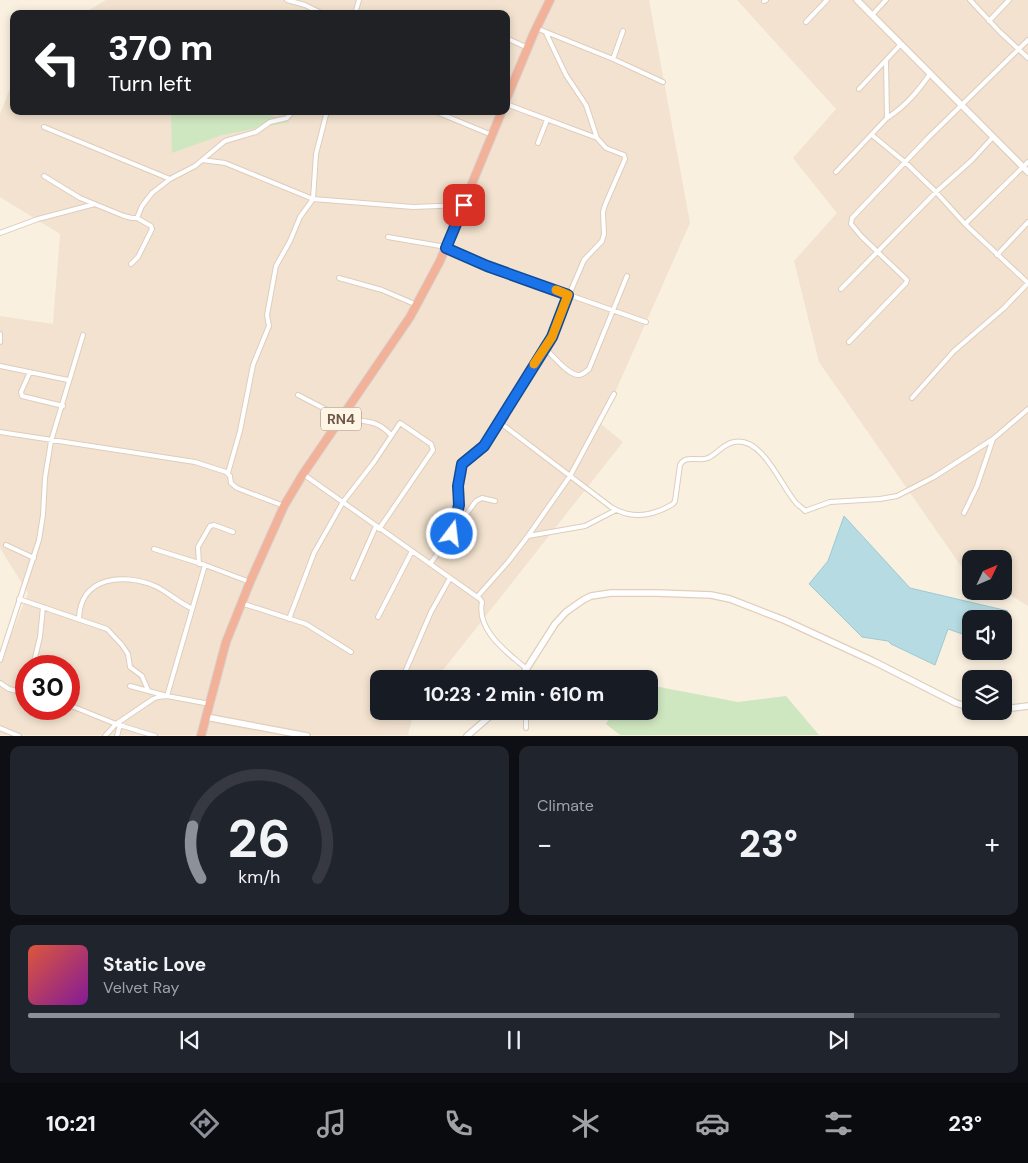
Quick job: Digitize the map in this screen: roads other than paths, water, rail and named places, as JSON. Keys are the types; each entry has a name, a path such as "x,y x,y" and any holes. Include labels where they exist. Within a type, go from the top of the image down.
{"highway":[{"path":"510,86 550,0"},
{"name":"RN4","path":"201,736 221,657 250,582 284,506 303,474 429,285 500,115"}],"street":[{"path":"287,0 315,10"},
{"path":"806,22 827,0"},
{"path":"857,0 1028,172"},
{"path":"872,15 886,0"},
{"path":"970,0 1028,58"},
{"path":"989,21 1009,0"},
{"path":"536,28 613,59 663,82"},
{"path":"613,59 623,31"},
{"path":"452,534 459,505 458,486 462,464 469,457 481,451 545,348 584,260 602,241 604,234 604,204 624,159 624,155 621,152 606,148 597,138 586,106 566,75 546,33"},
{"path":"510,40 528,48"},
{"path":"849,342 906,283 905,277 851,224 852,218 1028,40"},
{"path":"859,89 901,44"},
{"path":"886,61 887,118"},
{"path":"836,172 887,118 900,110 911,99 931,73"},
{"path":"510,106 597,138"},
{"path":"137,218 147,198 170,179 202,160 225,141 256,132 270,122 286,118 289,115"},
{"path":"284,506 237,488 231,483 228,473 240,431 253,365 269,326 267,314 276,266 290,241 300,217 312,200 316,154 326,115"},
{"path":"443,115 492,136"},
{"path":"538,142 546,120"},
{"path":"44,127 170,179"},
{"path":"872,135 906,163 965,224 1028,283 1004,308 954,351 912,398"},
{"path":"841,288 936,192 972,160 993,137"},
{"path":"202,160 225,163 312,200 413,207 464,205"},
{"path":"965,224 1028,162"},
{"path":"44,176 80,198 132,218 137,218 151,226 152,229 138,257 131,264"},
{"path":"0,233 38,219 96,204"},
{"path":"997,255 1028,222"},
{"path":"388,236 446,248 487,266 613,312 646,322"},
{"path":"545,348 566,369 576,375 580,375 589,369 627,276"},
{"path":"339,278 374,288 417,305"},
{"path":"0,334 0,342"},
{"path":"0,660 39,540 45,478 51,441 83,335"},
{"path":"0,366 68,380"},
{"path":"30,372 21,392 22,396 63,406"},
{"path":"477,597 528,536 570,476 614,394"},
{"path":"298,395 342,417 369,421 382,427 391,435"},
{"path":"499,422 616,510 635,516 670,506 675,501 682,461 685,459 706,459 731,443 737,442 748,444 762,453 797,504 805,511 830,502 897,496 934,477 993,440 1028,409"},
{"path":"289,619 314,552 343,502 400,424 431,444 433,450 377,528 353,578"},
{"path":"0,432 195,462 228,473"},
{"path":"964,513 977,486 993,440"},
{"path":"303,474 477,597 482,602 480,609 481,617 490,634 504,650 526,668 560,617 577,603 591,596 620,593 711,595 730,599 784,620 962,705"},
{"path":"430,564 476,501 482,498 495,501"},
{"path":"528,536 585,526 616,510"},
{"path":"199,564 198,547 210,526 214,525 233,532"},
{"path":"6,545 34,558"},
{"path":"154,549 250,582"},
{"path":"378,617 412,551"},
{"path":"167,696 205,565"},
{"path":"79,618 80,604 97,584 121,578 154,586 191,608"},
{"path":"406,670 431,612 450,578"},
{"path":"20,599 104,627 113,634 128,654 130,667 142,676 148,690"},
{"path":"241,604 306,624 351,652"},
{"path":"36,655 43,607"},
{"path":"0,683 15,690"},
{"path":"130,686 167,696 210,704"},
{"path":"105,736 153,699 158,696 167,696"},
{"path":"1012,708 1028,706"},
{"path":"80,709 118,725 155,736"},
{"path":"206,717 307,736"},
{"path":"467,736 486,720"},
{"path":"526,720 526,728"},
{"path":"117,736 118,725"},
{"path":"0,728 19,736"}],"water":[{"path":"844,516 910,588 1004,610 962,610 962,634 948,629 935,665 888,641 862,637 809,584 828,561"}]}
